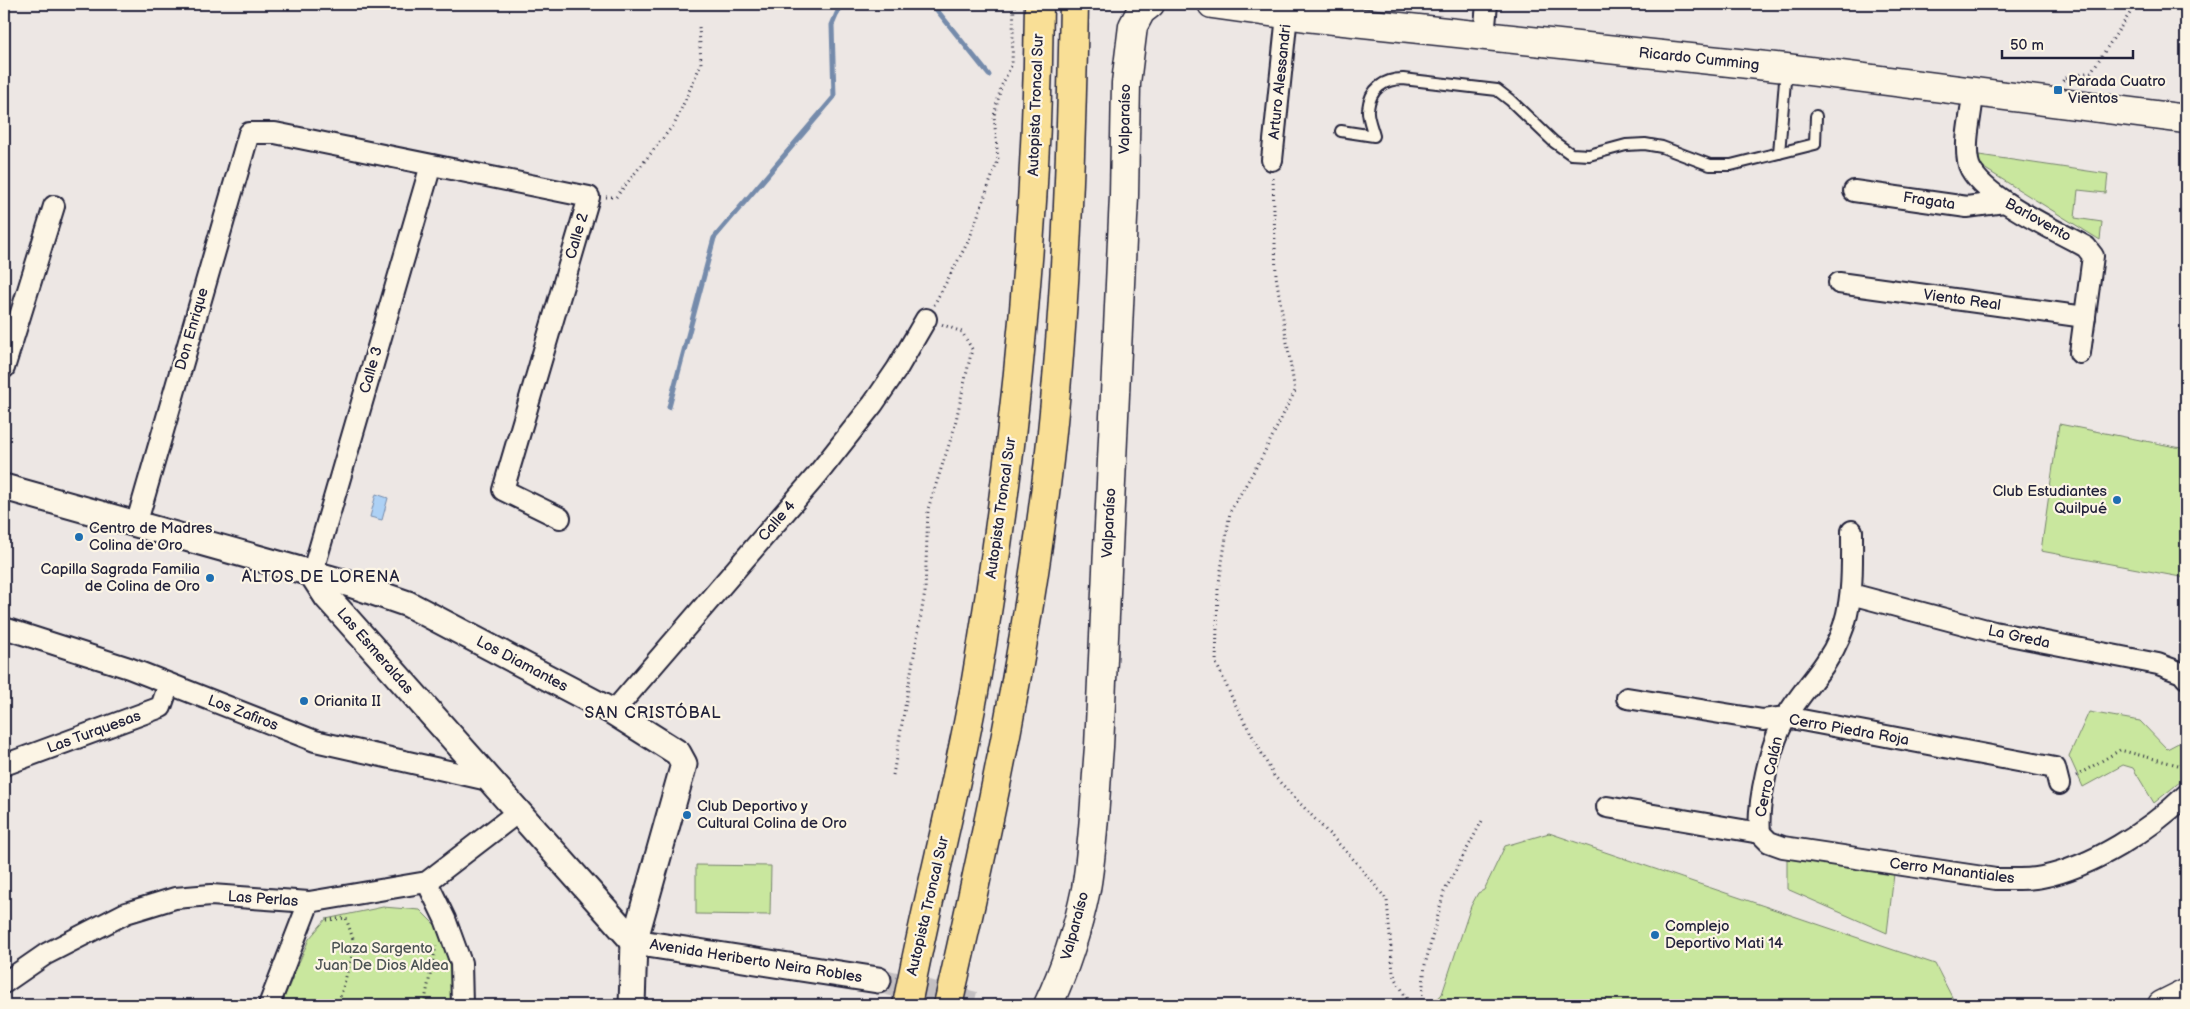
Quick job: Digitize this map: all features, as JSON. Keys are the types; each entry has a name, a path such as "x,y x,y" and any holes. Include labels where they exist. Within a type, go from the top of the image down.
{"highway":[{"name":"Autopista Troncal Sur","path":"906,1005 973,695 1005,490 1017,387 1028,262 1038,88 1039,4"},
{"path":"949,1005 1018,667 1036,560 1049,462 1059,363 1071,170 1074,4"}],"main road":[{"name":"Valparaíso","path":"1048,1005 1060,979 1086,889 1092,833 1100,738 1122,236 1126,83 1131,35 1136,18 1150,4"},
{"name":"Ricardo Cumming","path":"1212,4 1288,9 1484,36 1786,68 2186,119"},
{"path":"2162,1005 2186,993"}],"street":[{"path":"1484,36 1486,4"},
{"name":"Arturo Alessandri","path":"1272,160 1288,9"},
{"name":"Barlovento","path":"1973,92 1967,142 1968,163 1984,188 2004,202 2091,251 2093,256 2080,353"},
{"name":"Calle 2","path":"249,133 275,133 589,196 503,490 560,518"},
{"name":"Don Enrique","path":"136,524 249,133"},
{"name":"Calle 3","path":"312,574 431,165"},
{"name":"Fragata","path":"1854,191 1967,207 2004,202"},
{"path":"4,368 54,206"},
{"name":"Viento Real","path":"1839,283 2085,317"},
{"name":"Calle 4","path":"613,712 817,475 873,404 897,369 926,319"},
{"path":"4,487 312,574"},
{"name":"Cerro Calán","path":"1760,833 1759,819 1774,741 1786,717 1830,656 1841,634 1851,594 1852,531"},
{"name":"Los Diamantes","path":"312,574 382,594 408,604 613,712 678,752 684,764 634,942 632,1005"},
{"name":"Las Esmeraldas","path":"312,574 327,597 634,942"},
{"name":"La Greda","path":"1851,594 1994,632 2158,664 2182,673 2186,678"},
{"name":"Los Zafiros","path":"4,628 129,668 315,741 488,780"},
{"name":"Las Turquesas","path":"4,765 160,707 169,684"},
{"name":"Cerro Piedra Roja","path":"1627,698 1763,720 1786,717 2055,768 2059,784"},
{"name":"Cerro Manantiales","path":"1760,833 1769,842 1783,847 1996,879 2020,880 2043,877 2069,869 2100,855 2139,833 2186,795"},
{"path":"1607,807 1760,833"},
{"name":"Las Perlas","path":"4,983 46,954 118,917 175,898 211,895 316,902 427,882 518,812"},
{"path":"427,882 445,919 462,963 462,1005"},
{"path":"269,1005 316,902"},
{"name":"Avenida Heriberto Neira Robles","path":"634,942 878,980"}],"lane":[{"path":"1779,153 1786,68"},
{"path":"1341,130 1374,136 1368,110 1372,94 1381,84 1392,79 1497,90 1554,142 1571,154 1590,155 1626,145 1645,144 1662,147 1710,166 1731,165 1814,144 1816,116"}],"path":[{"path":"893,776 925,592 928,509 954,430 972,349 962,332 926,319 968,240 992,181 998,160 994,116 1000,87 1012,64 1014,4"},
{"path":"2053,102 2064,78 2091,72 2136,4"},
{"path":"589,196 616,197 675,124 701,64 699,26"},
{"path":"1272,160 1276,276 1295,391 1262,457 1230,512 1218,588 1216,663 1234,702 1274,776 1356,862 1387,900 1393,973 1410,1005"},
{"path":"2059,784 2096,766 2120,750 2186,767"},
{"path":"1421,1005 1425,965 1444,892 1483,819"},
{"path":"316,902 325,920 346,918 355,945 338,1005"},
{"path":"424,1005 434,950 445,919"}],"green space":[{"path":"1979,155 2108,174 2106,193 2078,190 2075,218 2102,222 2100,240 1979,165"},
{"name":"Club Estudiantes Quilpué","path":"2059,424 2186,449 2186,578 2041,551"},
{"path":"2089,712 2140,721 2167,749 2186,739 2186,777 2154,803 2133,768 2123,765 2083,787 2069,756"},
{"name":"Complejo Deportivo Mati 14","path":"1549,833 1935,964 1956,1005 1432,1005 1442,994 1471,906 1478,893 1484,890 1505,846"},
{"path":"1787,856 1894,874 1887,933 1787,889"},
{"path":"696,865 771,866 770,915 696,914"},
{"name":"Plaza Sargento Juan De Dios Aldea","path":"383,907 420,910 436,926 450,963 451,1005 281,1005 309,939 326,919"}],"water":[{"path":"376,494 388,498 382,520 370,517"}],"waterway":[{"path":"669,407 714,238 834,97 832,25 841,4"},
{"path":"932,4 989,75"}],"tunnel":[{"path":"878,980 977,1005"}],"place":[{"name":"Parada Cuatro Vientos","path":"2058,90"},
{"name":"Club Estudiantes Quilpué","path":"2117,500"},
{"name":"Centro de Madres Colina de Oro","path":"79,537"},
{"name":"Capilla Sagrada Familia de Colina de Oro","path":"210,578"},
{"name":"Orianita II","path":"304,701"},
{"name":"Club Deportivo y Cultural Colina de Oro","path":"687,815"},
{"name":"Complejo Deportivo Mati 14","path":"1655,935"}],"district":[{"name":"ALTOS DE LORENA","path":"321,577"},
{"name":"SAN CRISTÓBAL","path":"653,713"}]}
